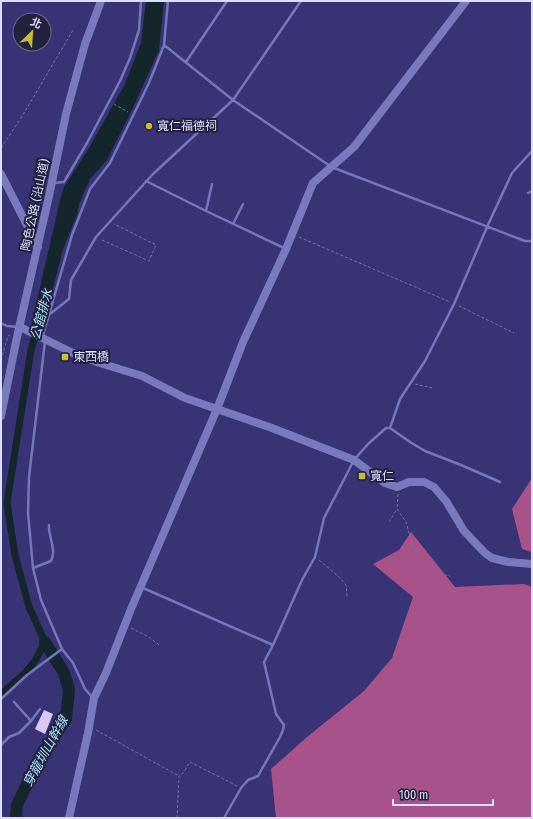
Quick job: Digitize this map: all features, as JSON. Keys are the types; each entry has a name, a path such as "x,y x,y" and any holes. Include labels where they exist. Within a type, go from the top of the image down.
{"street":[{"name":"陶色公路 (沿山道)","path":"1,416 66,114 85,44 101,1"},
{"path":"69,818 88,733 94,698 106,673 140,587 217,409 244,342 286,249 313,183 354,147 466,1"},
{"path":"1,174 38,247"},
{"path":"20,327 73,353 93,361 142,376 185,398 272,428 354,460 385,483 397,487 409,482 424,482 434,487 446,501 464,531 485,553 492,558 508,562 532,564"}],"lane":[{"path":"52,184 64,182 110,102 130,58 139,30 141,1"},
{"path":"94,698 85,690 73,663 62,649 41,600 33,568 28,513 29,477 46,339 43,335 72,235 90,189 110,163 149,83 164,45 168,1"},
{"path":"186,62 227,1"},
{"path":"49,314 69,299 71,280 96,237 153,174 233,100 301,1"},
{"path":"164,45 233,100 332,167 487,227 525,241 532,241"},
{"path":"390,428 400,399 425,361 454,304 487,227 512,174 532,151"},
{"path":"146,181 206,212 286,249"},
{"path":"206,212 212,184"},
{"path":"528,194 532,191"},
{"path":"233,224 243,204"},
{"path":"1,323 7,326 20,327"},
{"path":"224,818 241,788 248,780 258,776 283,730 284,725 276,714 264,662 302,580 315,557 324,518 354,460 368,444 386,428 390,428 410,442 435,455 500,482"},
{"path":"33,568 51,561 53,558 49,525"},
{"path":"140,587 273,645"},
{"path":"1,699 27,675 62,649"},
{"path":"14,702 31,721"},
{"path":"1,745 9,737 18,732 31,721 40,709"}],"path":[{"path":"1,148 21,118 73,30"},
{"path":"110,102 134,115"},
{"path":"96,237 149,261 156,245 110,222"},
{"path":"292,234 454,304 514,333"},
{"path":"411,383 432,388"},
{"path":"389,522 397,509 397,487"},
{"path":"397,509 406,522 413,548 427,565 436,573 450,576"},
{"path":"315,557 338,576 346,585 347,596"},
{"path":"125,625 160,645"},
{"path":"88,726 179,776"},
{"path":"177,818 179,776 183,773 190,762 241,788"}],"shaded area":[{"path":"532,478 532,552 522,549 512,509"},
{"path":"411,532 455,587 524,584 532,587 532,818 276,818 271,769 307,737 364,691 392,658 413,597 373,564 399,550"}],"water":[{"path":"146,1 164,1 159,50 133,108 107,160 90,179 79,204 77,215 63,249 42,332 31,327 64,187 89,148 124,86 141,43"}],"building":[{"path":"44,710 53,714 45,734 35,729"}],"waterway":[{"name":"公館排水","path":"1,694 24,674 35,661 45,642 29,607 15,555 7,503 31,350 37,329"},
{"name":"穿龍圳山幹線","path":"16,818 17,805 39,759 66,719 69,690 64,673 45,642"}],"place":[{"name":"寬仁福德祠","path":"149,126"},
{"name":"東西橋","path":"65,357"},
{"name":"寬仁","path":"362,476"}]}
